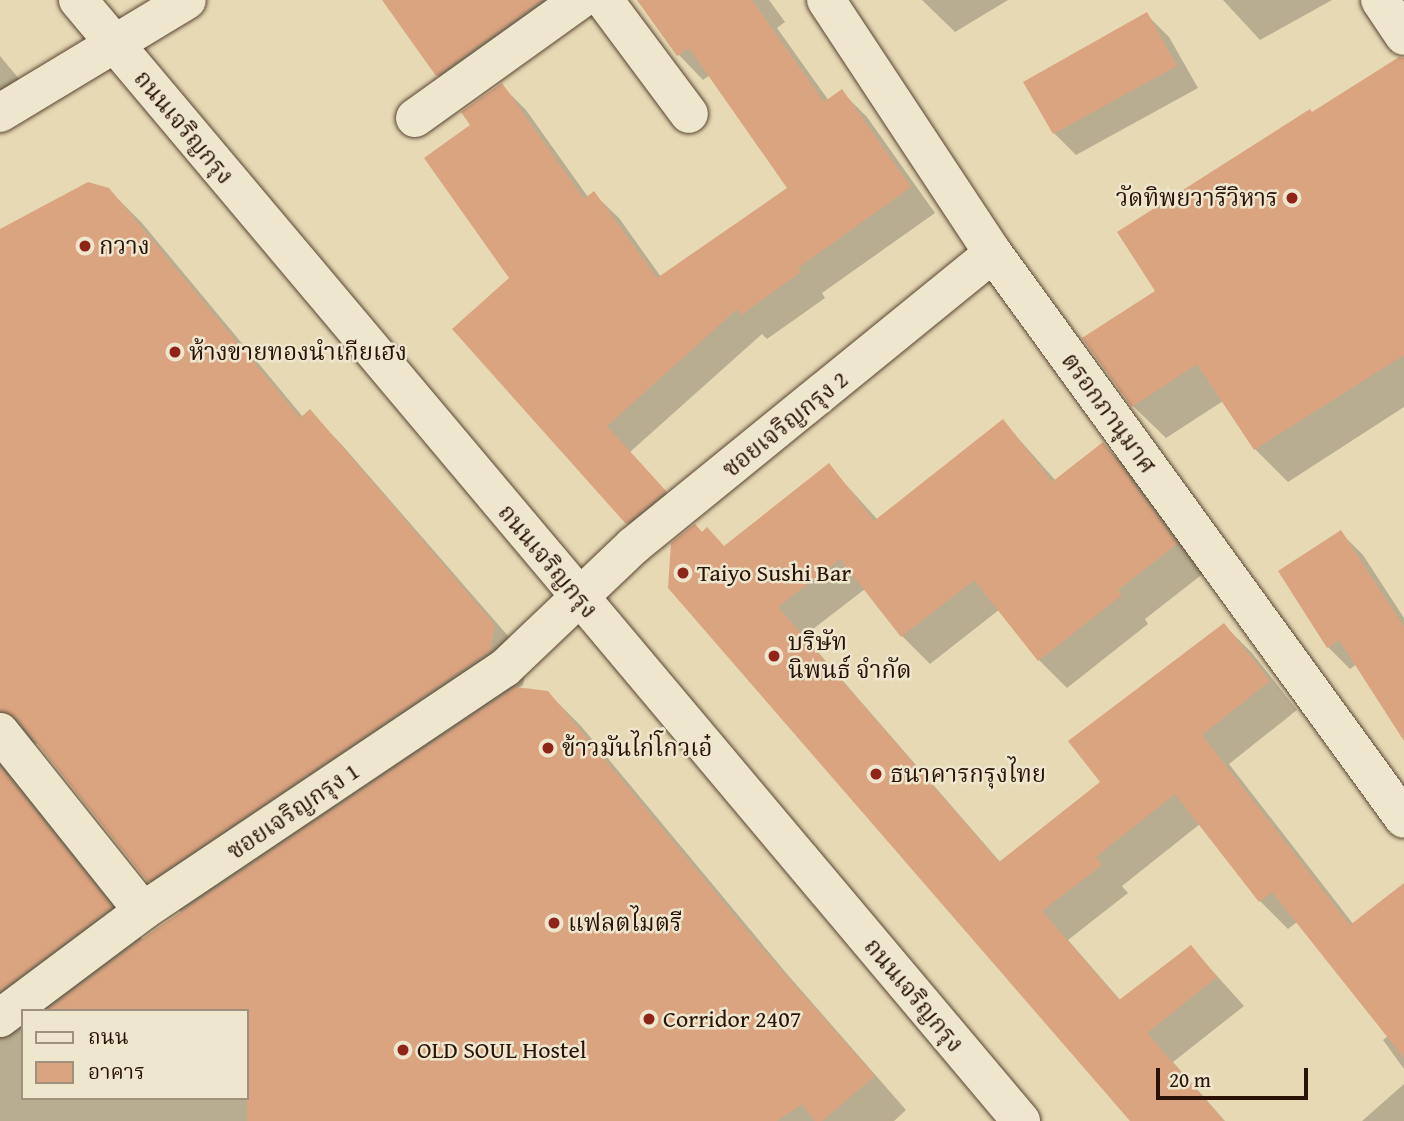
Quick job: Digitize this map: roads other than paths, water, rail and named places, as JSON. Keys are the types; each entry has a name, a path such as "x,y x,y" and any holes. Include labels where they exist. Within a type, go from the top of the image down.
{"street":[{"name":"ถนนเจริญกรุง","path":"78,0 1021,1121"},
{"path":"0,113 187,0"},
{"path":"415,118 580,0"},
{"path":"604,0 689,114"},
{"name":"ตรอกภานุมาศ","path":"826,0 993,253 1404,819"},
{"path":"1380,0 1404,36"},
{"name":"ซอยเจริญกรุง 2","path":"578,597 633,546 993,253"},
{"name":"ซอยเจริญกรุง 1","path":"0,1018 143,911 505,668 578,597"},
{"path":"0,732 143,911"}],"place":[{"name":"วัดทิพยวารีวิหาร","path":"1292,198"},
{"name":"กวาง","path":"85,246"},
{"name":"ห้างขายทองนำเกียเฮง","path":"175,352"},
{"name":"Taiyo Sushi Bar","path":"683,573"},
{"name":"บริษัท นิพนธ์ จำกัด","path":"774,656"},
{"name":"ข้าวมันไก่โกวเอ๋","path":"548,748"},
{"name":"ธนาคารกรุงไทย","path":"876,774"},
{"name":"แฟลตไมตรี","path":"554,923"},
{"name":"Corridor 2407","path":"649,1019"},
{"name":"OLD SOUL Hostel","path":"403,1050"}]}
